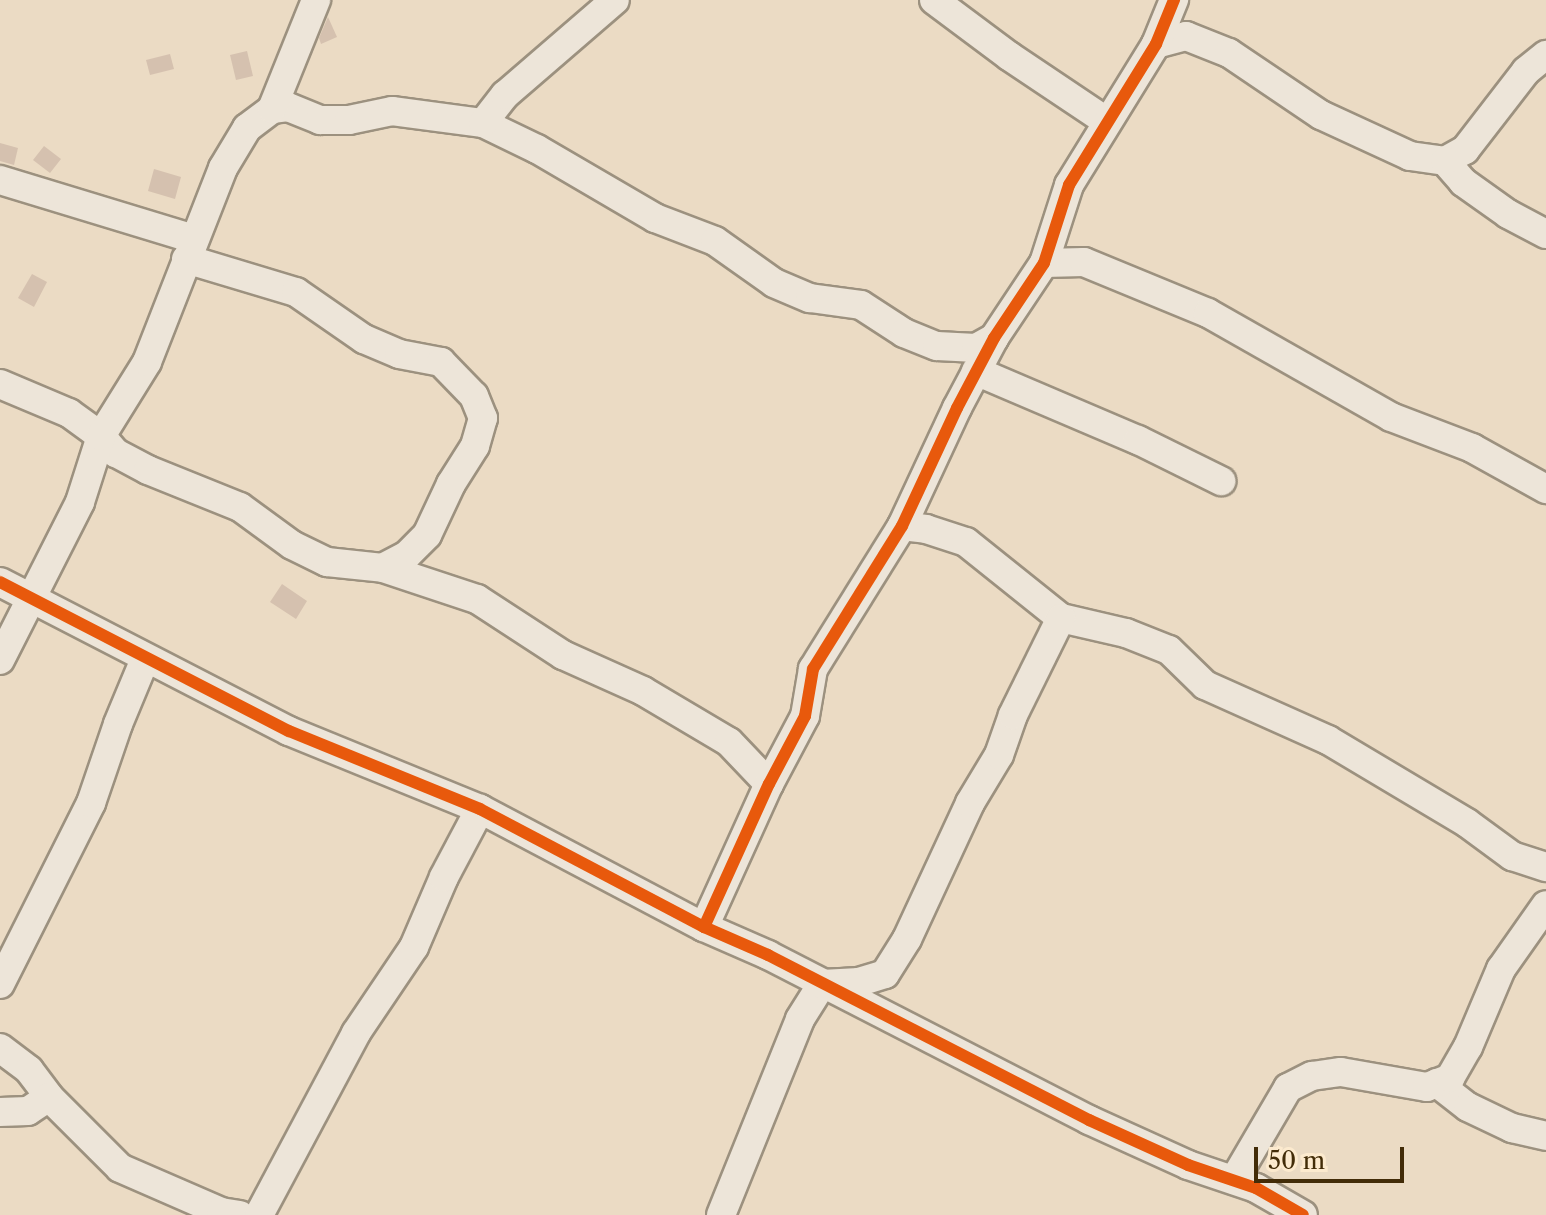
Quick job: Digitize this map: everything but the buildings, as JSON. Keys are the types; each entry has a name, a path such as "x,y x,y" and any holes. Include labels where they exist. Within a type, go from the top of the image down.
{"street":[{"path":"272,109 316,0"},
{"path":"483,123 505,95 615,0"},
{"path":"934,0 1009,56 1106,121"},
{"path":"704,927 769,784 805,716 813,669 902,526 976,371 1044,263 1069,185 1156,44 1174,0"},
{"path":"1156,44 1186,36 1229,53 1321,115 1410,156 1445,161 1465,150 1526,71 1546,55"},
{"path":"0,660 80,502 101,436 147,362 223,168 247,128 272,109 288,107 320,120 349,120 392,111 483,123 551,156 655,218 715,241 774,283 810,298 861,305 904,333 937,346 976,348 994,338"},
{"path":"1445,161 1463,182 1508,214 1546,234"},
{"path":"0,180 190,249 296,292 325,308 364,339 399,354 441,362 474,396 483,418 475,446 451,484 427,535 407,555 383,568"},
{"path":"1044,263 1084,262 1208,313 1391,417 1472,448 1546,489"},
{"path":"976,371 1138,440 1221,481"},
{"path":"0,384 69,413 101,436 116,453 148,470 240,507 292,545 327,562 383,568 477,599 563,655 643,691 729,742 769,784"},
{"path":"902,526 926,529 966,542 1061,618 1126,633 1169,650 1205,685 1328,740 1467,823 1512,856 1546,867"},
{"path":"0,582 289,731 480,809 704,927 768,955 1089,1120 1188,1165 1256,1188 1303,1215"},
{"path":"822,984 859,982 885,974 907,939 970,803 999,755 1013,715 1061,618"},
{"path":"0,984 91,803 118,724 145,659"},
{"path":"259,1215 356,1033 414,947 444,877 480,809"},
{"path":"1234,1180 1288,1088 1312,1076 1341,1072 1427,1087 1450,1078 1468,1047 1501,969 1546,905"},
{"path":"721,1215 800,1019 822,984"},
{"path":"0,1048 29,1070 49,1097 120,1168 221,1212 240,1215"},
{"path":"1437,1083 1468,1107 1501,1123 1546,1136"},
{"path":"0,1112 28,1111 49,1097"}],"cycle path":[{"path":"704,927 769,784 805,716 813,669 902,526 957,408 994,338 1044,263 1069,185 1156,44 1174,0"},
{"path":"0,582 289,731 480,809 704,927 768,955 1089,1120 1188,1165 1256,1188 1303,1215"}]}
